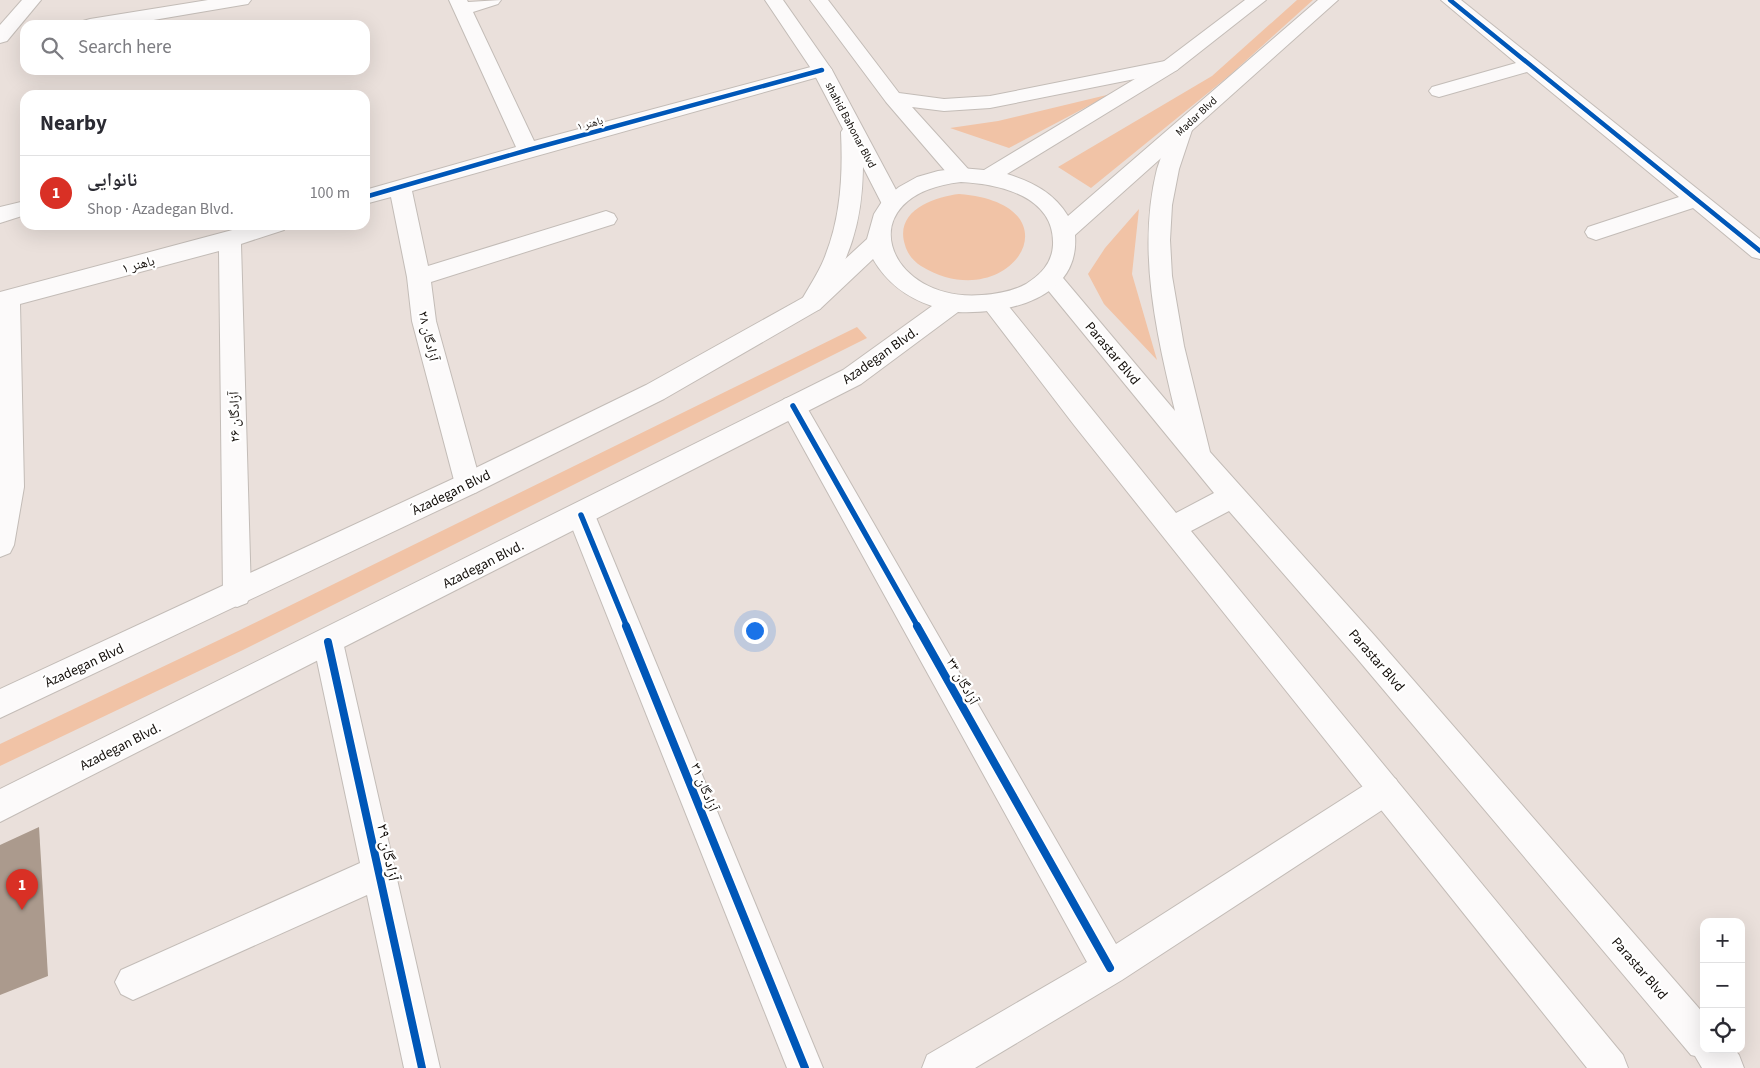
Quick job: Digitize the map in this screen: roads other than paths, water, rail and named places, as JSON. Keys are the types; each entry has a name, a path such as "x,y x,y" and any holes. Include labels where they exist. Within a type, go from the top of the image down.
{"main road":[{"path":"0,39 32,0"},
{"path":"120,20 242,0"},
{"path":"492,0 460,4 528,150"},
{"name":"shahid Bahonar Blvd","path":"774,0 822,70 892,203"},
{"path":"819,0 893,98 961,175"},
{"path":"989,176 1170,66 1257,0"},
{"name":"Madar Blvd","path":"1064,232 1182,130 1224,89 1329,0"},
{"path":"1450,0 1760,251"},
{"path":"0,39 20,37"},
{"path":"1439,91 1530,65"},
{"path":"893,98 944,105 990,102 1170,66"},
{"name":"باهنر ۱","path":"370,195 528,150 822,70"},
{"path":"812,303 836,258 852,193 853,164 850,121"},
{"path":"1182,130 1168,169 1162,200 1159,257 1163,305 1200,457"},
{"path":"961,175 989,176 1016,183 1038,196 1055,212 1064,232 1065,248 1060,264 1050,278 1034,290 1016,298 994,304 953,303 924,294 901,280 885,262 878,242 880,221 892,203 910,189 934,179 961,175"},
{"name":"آزادگان ۲۸","path":"400,186 419,277 424,321 468,484"},
{"path":"1596,232 1696,199"},
{"path":"0,215 20,209"},
{"path":"419,277 606,219"},
{"name":"باهنر ۱","path":"4,300 230,240 261,230"},
{"name":"آزادگان ۲۶","path":"230,240 237,594"},
{"name":"َAzadegan Blvd","path":"0,704 468,484 655,392 812,303 878,242"},
{"name":"Parastar Blvd","path":"1050,278 1200,457 1700,1037"},
{"path":"0,546 11,487 4,300"},
{"name":"Azadegan Blvd.","path":"0,806 852,377 953,303"},
{"path":"994,304 1172,528 1610,1068"},
{"name":"آزادگان ۳۳","path":"793,406 1110,968"},
{"path":"1172,528 1234,495"},
{"name":"آزادگان ۳۱","path":"581,515 805,1068"},
{"name":"آزادگان ۲۹","path":"328,642 422,1068"},
{"path":"940,1068 1110,968 1385,790"},
{"path":"133,982 379,872"},
{"path":"1713,1053 1726,1068"}],"place":[{"name":"نانوایی","path":"22,910"}]}
